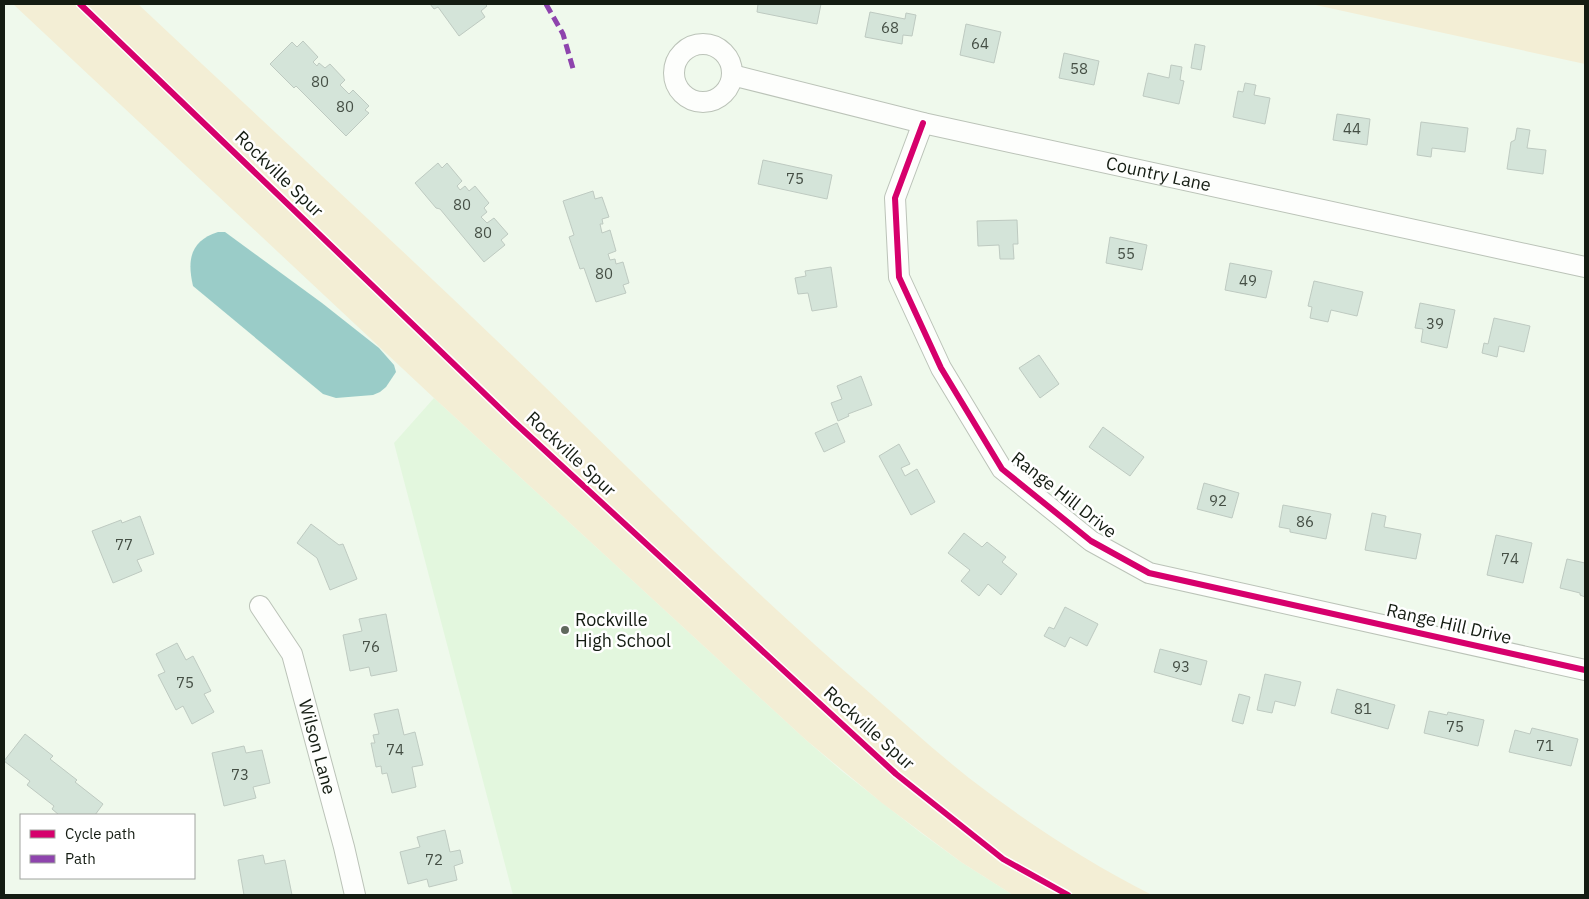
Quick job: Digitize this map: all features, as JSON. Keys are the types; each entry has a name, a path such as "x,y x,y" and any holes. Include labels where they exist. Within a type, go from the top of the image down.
{"street":[{"name":"Country Lane","path":"732,75 923,123 1585,267"},
{"name":"Range Hill Drive","path":"923,123 895,198 899,277 941,368 1002,469 1092,541 1149,573 1585,670"},
{"name":"Wilson Lane","path":"260,606 292,654 355,895"}],"shaded area":[{"path":"13,4 138,4 473,318 725,561 834,661 969,778 1035,826 1081,855 1152,895 1013,895 961,862 882,803 806,740 434,398"},
{"path":"1311,4 1585,4 1585,64"},
{"name":"Rockville High School","path":"434,398 843,772 961,862 1013,895 513,895 394,443"}],"water":[{"path":"218,232 225,232 322,303 379,348 394,365 396,372 386,387 373,395 336,398 323,394 193,286 190,268 196,246 201,241"}],"building":[{"path":"430,4 485,4 487,6 481,11 485,17 459,36 438,7 434,9"},
{"path":"758,4 821,4 817,24 757,12"},
{"path":"870,12 905,19 906,13 916,15 912,36 903,35 902,44 865,37"},
{"path":"966,24 1001,32 994,63 960,55"},
{"path":"303,41 318,57 313,62 317,66 319,63 325,68 330,64 345,80 340,85 349,94 353,90 369,106 365,110 369,113 346,136 296,86 294,88 270,64 292,42 297,47"},
{"path":"1195,44 1205,46 1201,70 1191,68"},
{"path":"1064,53 1099,61 1094,85 1059,78"},
{"path":"1171,65 1182,67 1180,80 1184,81 1179,104 1143,96 1148,73 1169,78"},
{"path":"1245,83 1256,85 1254,95 1270,98 1265,124 1233,117 1238,91 1243,92"},
{"path":"1337,114 1370,119 1367,145 1333,140"},
{"path":"1421,122 1468,128 1465,152 1432,148 1431,157 1417,155"},
{"path":"1517,128 1530,130 1527,148 1546,150 1543,174 1507,169 1511,142 1515,140"},
{"path":"763,160 832,175 827,199 758,184"},
{"path":"438,163 442,168 447,163 462,181 457,186 460,190 465,186 469,191 475,186 489,203 484,208 487,212 481,217 487,223 494,218 508,234 501,240 505,245 484,262 440,209 436,208 415,183"},
{"path":"593,191 595,199 602,197 609,217 602,219 603,224 600,224 602,233 610,230 616,251 608,254 610,260 615,259 616,264 623,262 629,283 623,285 626,293 596,302 584,268 580,269 569,237 574,235 563,201"},
{"path":"1017,220 1018,244 1013,244 1014,259 1000,259 999,245 978,246 977,221"},
{"path":"1110,237 1147,245 1142,270 1106,263"},
{"path":"1230,263 1272,271 1266,298 1225,290"},
{"path":"831,267 837,307 812,311 808,293 798,294 795,278 806,276 805,271"},
{"path":"1314,281 1363,292 1357,316 1331,310 1328,322 1310,318 1312,307 1308,306"},
{"path":"1420,303 1455,310 1447,348 1421,342 1423,329 1415,328"},
{"path":"1494,318 1530,326 1524,352 1499,346 1497,357 1482,353 1484,343 1488,344"},
{"path":"1039,355 1059,384 1040,398 1019,368"},
{"path":"861,376 872,405 848,414 849,416 838,421 831,403 842,399 837,386"},
{"path":"837,423 845,442 824,452 815,433"},
{"path":"1103,427 1144,457 1130,476 1089,447"},
{"path":"899,444 910,464 901,468 905,476 917,469 935,502 911,515 879,456"},
{"path":"1204,483 1239,493 1232,518 1197,509"},
{"path":"1283,505 1331,514 1326,539 1290,532 1290,529 1279,527"},
{"path":"1372,513 1386,516 1384,527 1421,534 1416,559 1365,550"},
{"path":"140,516 154,554 137,560 142,571 113,583 92,531 121,520 122,523"},
{"path":"311,524 339,545 343,544 357,579 330,590 317,558 297,543"},
{"path":"964,533 982,547 987,542 1006,557 1002,562 1017,574 1001,595 988,584 979,596 961,581 970,570 948,553"},
{"path":"1496,535 1532,543 1523,583 1487,575"},
{"path":"1567,559 1585,563 1585,597 1580,595 1580,593 1560,588"},
{"path":"1065,607 1098,624 1087,646 1070,637 1065,647 1044,636 1049,627 1054,629"},
{"path":"386,614 397,671 371,676 369,667 350,671 343,635 362,631 359,619"},
{"path":"177,643 186,660 193,656 211,691 204,694 214,712 192,724 183,706 176,710 158,675 165,672 156,654"},
{"path":"1160,649 1207,661 1201,685 1154,672"},
{"path":"1265,674 1301,682 1295,706 1275,701 1272,713 1257,710"},
{"path":"1337,689 1395,705 1388,729 1331,713"},
{"path":"1239,694 1250,697 1243,724 1232,721"},
{"path":"398,709 404,735 415,732 423,765 412,767 416,787 392,793 387,773 382,774 381,766 376,767 371,743 375,743 373,735 379,734 374,714"},
{"path":"1429,711 1447,715 1448,712 1484,720 1478,746 1424,733"},
{"path":"1532,728 1578,739 1571,766 1509,752 1515,730 1530,734"},
{"path":"25,734 53,756 50,759 77,780 75,782 103,804 96,814 58,814 52,809 54,806 27,785 30,781 4,761"},
{"path":"244,746 246,753 262,750 270,783 253,787 256,798 224,806 212,753"},
{"path":"445,830 450,852 460,850 463,863 454,866 457,880 429,887 427,879 408,884 400,852 420,847 417,837"},
{"path":"263,855 265,864 285,860 292,895 244,895 238,860"}],"marked path":[{"path":"546,4 563,34 574,72"}],"cycle path":[{"name":"Rockville Spur","path":"80,4 513,421 896,774 1003,859 1068,895"},
{"path":"923,123 895,198 899,277 941,368 1002,469 1091,541 1149,573 1585,670"}],"place":[{"name":"Rockville High School","path":"565,630"}]}
